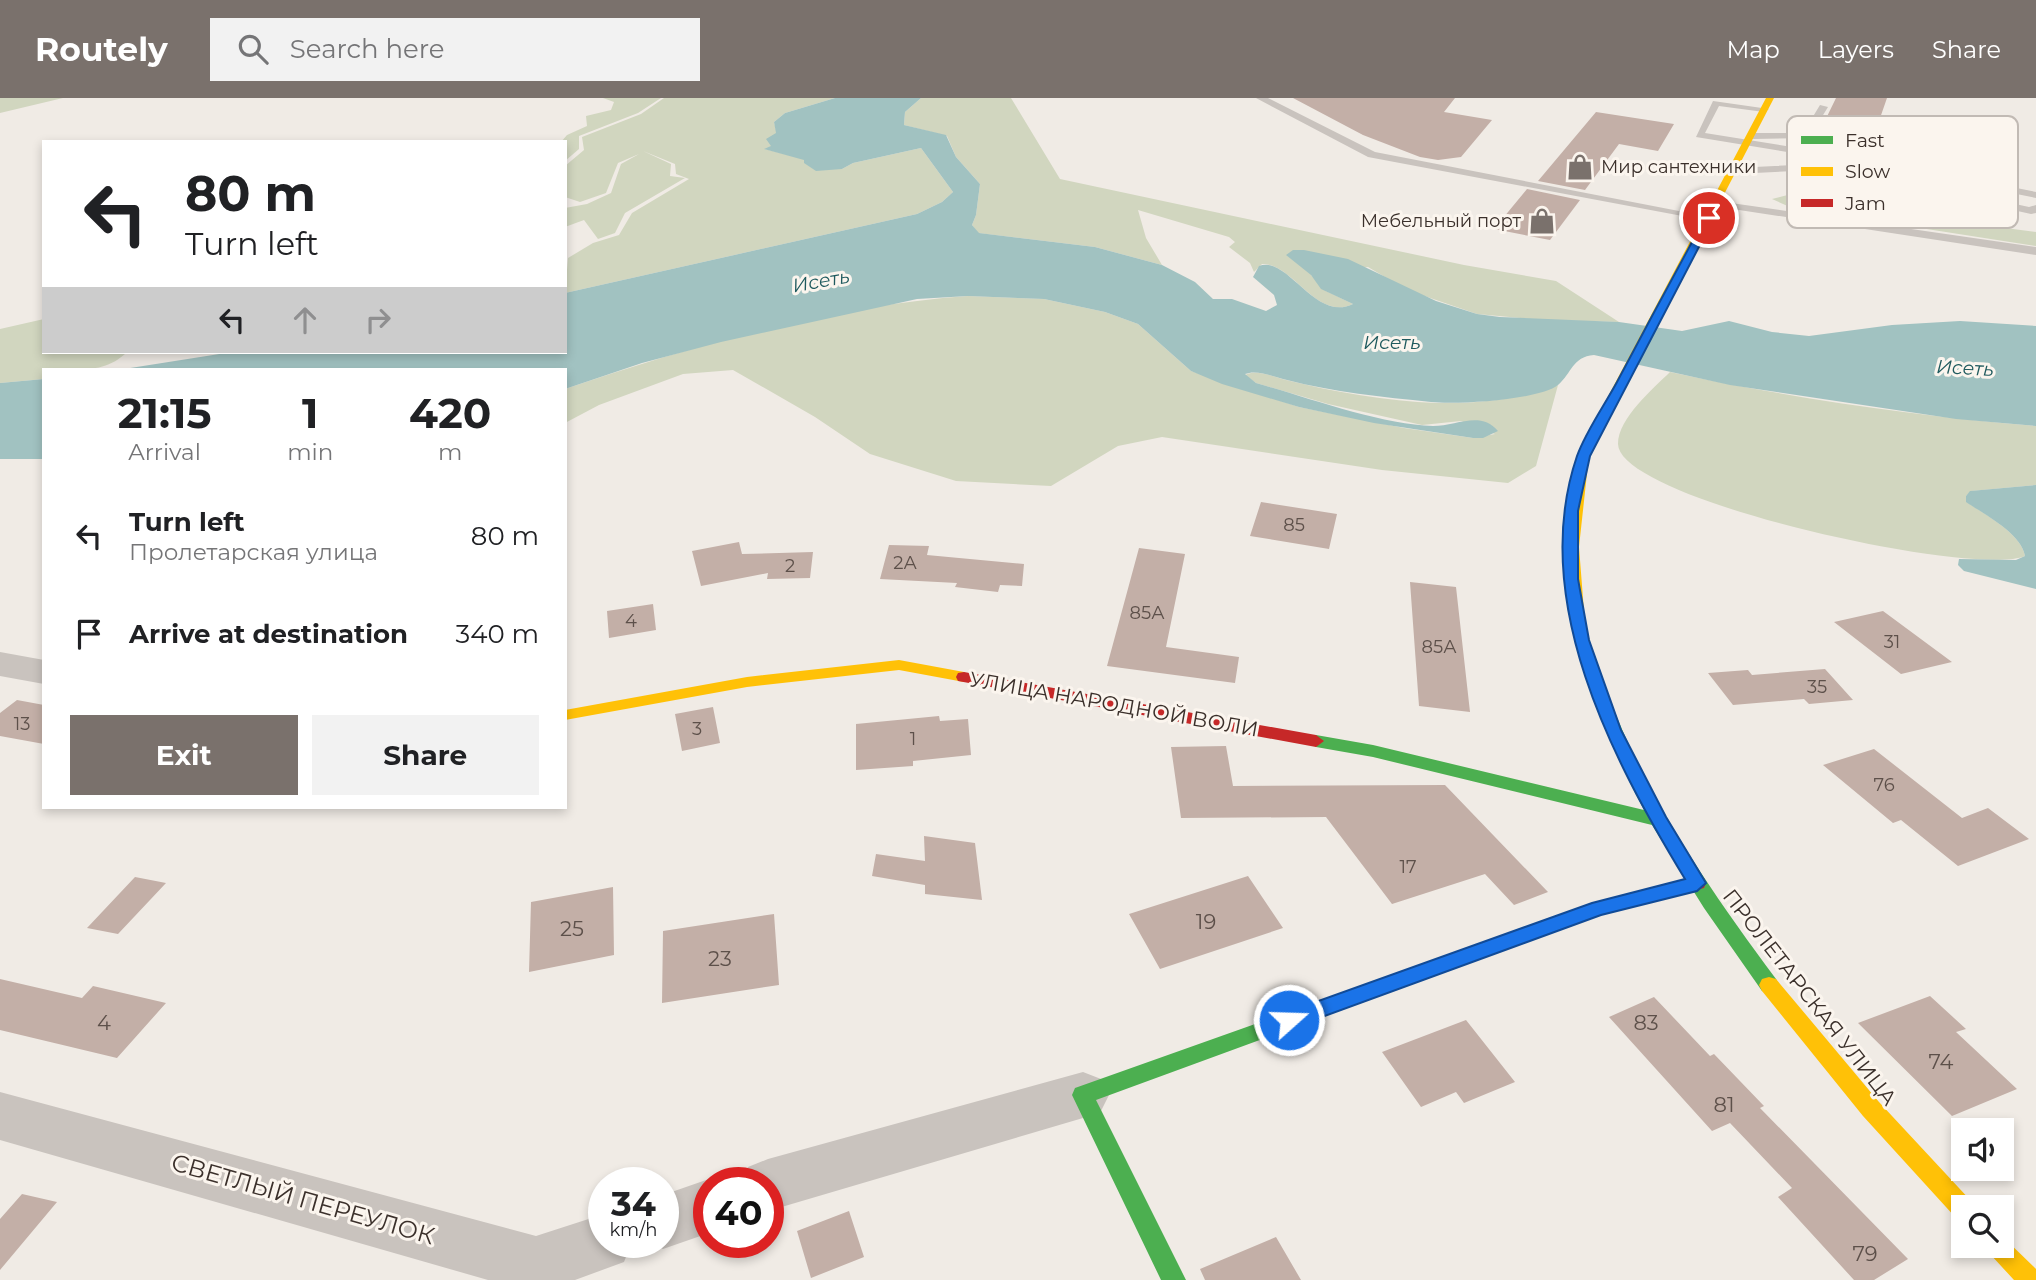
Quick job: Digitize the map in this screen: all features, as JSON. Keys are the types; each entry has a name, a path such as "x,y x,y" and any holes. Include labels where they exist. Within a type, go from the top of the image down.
{"main road":[{"name":"ПРОЛЕТАРСКАЯ УЛИЦА","path":"1767,104 1652,324 1628,376 1583,456 1572,511 1571,579 1581,640 1613,730 1658,820 1697,883 1775,991 1876,1118 1951,1196"},
{"name":"УЛИЦА НАРОДНОЙ ВОЛИ","path":"567,715 747,682 899,665 1373,751 1658,820"},
{"path":"1174,1280 1083,1095 1599,908 1697,883"},
{"path":"2009,1258 2030,1280"}],"street":[{"path":"0,664 42,672"},
{"path":"784,1180 1083,1095"},
{"name":"СВЕТЛЫЙ ПЕРЕУЛОК","path":"0,1116 533,1273 588,1249"}],"lane":[{"path":"1261,98 1372,155 1713,211 1787,220"},
{"path":"1767,104 1716,103 1699,135 1787,147"},
{"path":"1818,116 1823,107"},
{"path":"1749,140 1787,137"},
{"path":"1734,171 1787,168"},
{"path":"2018,191 2036,195"},
{"path":"2018,209 2031,211 2036,208"},
{"path":"1850,228 2036,251"}],"green space":[{"path":"0,98 63,98 0,113"},
{"path":"603,98 661,98 638,113 579,136 579,149 567,159 567,140 563,140 567,135 587,126 586,116 611,110 614,102"},
{"path":"664,98 835,98 785,113 774,122 777,134 771,147 765,149 842,169 853,163 921,148 953,192 942,202 917,214 567,293 568,258 593,243 619,235 632,213 689,179 676,174 675,164 643,151 671,164 670,176 685,178 625,213 615,233 598,239 584,220 567,226 567,208 587,204 611,193 621,164 639,154 618,163 606,193 580,202 567,198 567,164 584,150 582,137 641,114"},
{"path":"921,98 1011,98 1060,179 1464,265 1556,281 1619,322 1541,320 1477,314 1407,290 1368,267 1311,275 1326,291 1353,304 1340,307 1328,305 1273,266 1262,264 1254,272 1250,263 1229,247 1235,242 1229,237 1138,210 1146,238 1162,265 1095,247 978,233 972,225 980,184 956,157 947,136 904,125 905,112"},
{"path":"1787,195 1787,206 1772,199"},
{"path":"1920,228 2010,228 2036,232 2036,246"},
{"path":"968,296 1044,299 1105,312 1138,324 1191,371 1299,407 1404,428 1473,438 1495,434 1461,421 1422,425 1328,404 1256,383 1245,375 1260,373 1361,395 1436,403 1498,400 1558,385 1536,466 1508,483 1382,470 1162,437 1118,446 1051,486 956,481 870,454 815,417 733,370 683,374 599,405 567,422 567,388 764,330 867,308"},
{"path":"42,319 42,354 124,354 99,367 42,368 42,379 0,383 0,329"},
{"path":"1670,372 1853,405 2036,426 2036,485 1971,491 1966,496 1967,502 2010,532 2025,556 1993,560 1940,556 1874,545 1734,510 1675,488 1634,466 1618,444 1630,414"}],"water":[{"name":"Исеть","path":"835,98 921,98 905,112 904,125 946,135 956,157 980,184 972,225 979,233 1095,247 1162,265 1195,282 1213,299 1232,299 1266,311 1277,305 1274,295 1253,277 1259,266 1270,265 1281,270 1326,305 1339,307 1353,304 1321,289 1311,275 1286,255 1293,250 1304,250 1348,259 1436,301 1477,314 1500,317 1619,322 1682,331 1729,321 1772,332 1809,336 1892,325 1960,321 2036,326 2036,426 1956,419 1730,385 1594,355 1577,362 1558,385 1548,390 1516,398 1477,402 1443,403 1376,396 1322,388 1260,373 1245,374 1256,383 1368,416 1433,426 1476,420 1484,421 1498,431 1483,438 1473,438 1374,423 1299,407 1222,384 1191,371 1138,324 1105,312 1044,299 968,296 917,299 721,342 642,363 567,388 567,368 130,368 219,354 567,354 567,293 917,214 942,202 953,192 921,148 853,163 842,169 816,171 804,163 804,160 764,149 771,146 766,139 776,133 774,122 785,113"},
{"path":"42,379 42,459 0,459 0,383"},
{"path":"2036,485 2036,589 1964,571 1958,565 1959,559 2016,560 2025,556 2010,532 1966,502 1970,491"}],"building":[{"path":"1293,98 1455,98 1444,112 1492,120 1461,157 1438,160 1420,157 1363,135"},
{"path":"1836,98 1887,98 1881,116 1827,116"},
{"path":"1596,112 1674,124 1658,151 1619,144 1585,190 1538,181"},
{"path":"1527,189 1580,200 1550,240 1494,229"},
{"path":"1261,502 1337,514 1329,549 1250,536"},
{"path":"739,542 742,554 813,552 810,578 767,579 768,573 701,586 692,551"},
{"path":"889,545 929,546 927,555 1024,564 1022,586 1000,585 998,592 955,587 957,583 880,579"},
{"path":"1139,548 1185,554 1166,647 1239,657 1235,683 1107,666"},
{"path":"1410,582 1456,587 1470,712 1419,706"},
{"path":"653,604 656,630 609,638 607,611"},
{"path":"1883,611 1952,662 1901,674 1834,622"},
{"path":"1825,669 1853,700 1809,704 1804,699 1733,705 1708,673 1748,670 1752,675"},
{"path":"17,700 42,705 42,744 0,736 0,713"},
{"path":"713,707 720,743 682,751 675,714"},
{"path":"939,716 940,721 968,719 971,755 913,761 913,766 856,770 856,724"},
{"path":"1226,746 1233,786 1445,785 1548,892 1514,905 1485,874 1392,904 1326,817 1181,818 1171,747"},
{"path":"1874,749 1962,818 1988,808 2029,839 1958,866 1901,820 1893,823 1823,765"},
{"path":"924,836 975,843 982,900 925,894 925,885 872,876 876,854 925,861"},
{"path":"1248,876 1283,928 1160,969 1129,914"},
{"path":"135,877 166,883 118,934 87,928"},
{"path":"613,887 614,955 529,972 531,902"},
{"path":"774,914 779,985 662,1003 663,931"},
{"path":"0,979 82,998 93,986 166,1003 117,1058 0,1030"},
{"path":"1930,996 1966,1029 1956,1032 2017,1089 1952,1116 1858,1023"},
{"path":"1654,997 1710,1056 1714,1054 1764,1106 1760,1108 1908,1259 1874,1280 1854,1280 1778,1197 1792,1188 1730,1123 1712,1131 1609,1017"},
{"path":"1466,1020 1515,1082 1464,1103 1456,1092 1421,1107 1382,1052"},
{"path":"22,1194 57,1202 0,1270 0,1219"},
{"path":"849,1211 864,1257 811,1278 797,1231"},
{"path":"1276,1237 1301,1280 1205,1280 1200,1269"}],"traffic: fast":[{"path":"1578,624 1590,672 1629,767 1682,859 1769,985"},
{"path":"1316,741 1373,751 1658,820"},
{"path":"1174,1280 1083,1095 1564,921"}],"traffic: slow":[{"path":"1578,624 1572,547 1583,455 1770,98"},
{"path":"567,715 747,682 899,665 964,677"},
{"path":"1769,985 1871,1109 1951,1196"},
{"path":"2009,1258 2030,1280"}],"traffic: jam":[{"path":"964,677 1316,741"},
{"path":"1564,921 1599,908 1697,883"}],"place":[{"name":"Мир сантехники","path":"1580,167"},
{"name":"Мебельный порт","path":"1542,221"}],"route":[{"path":"1289,1020 1599,908 1697,883 1658,820 1613,730 1581,640 1571,579 1572,511 1583,456 1628,376 1652,324 1709,218"}]}
